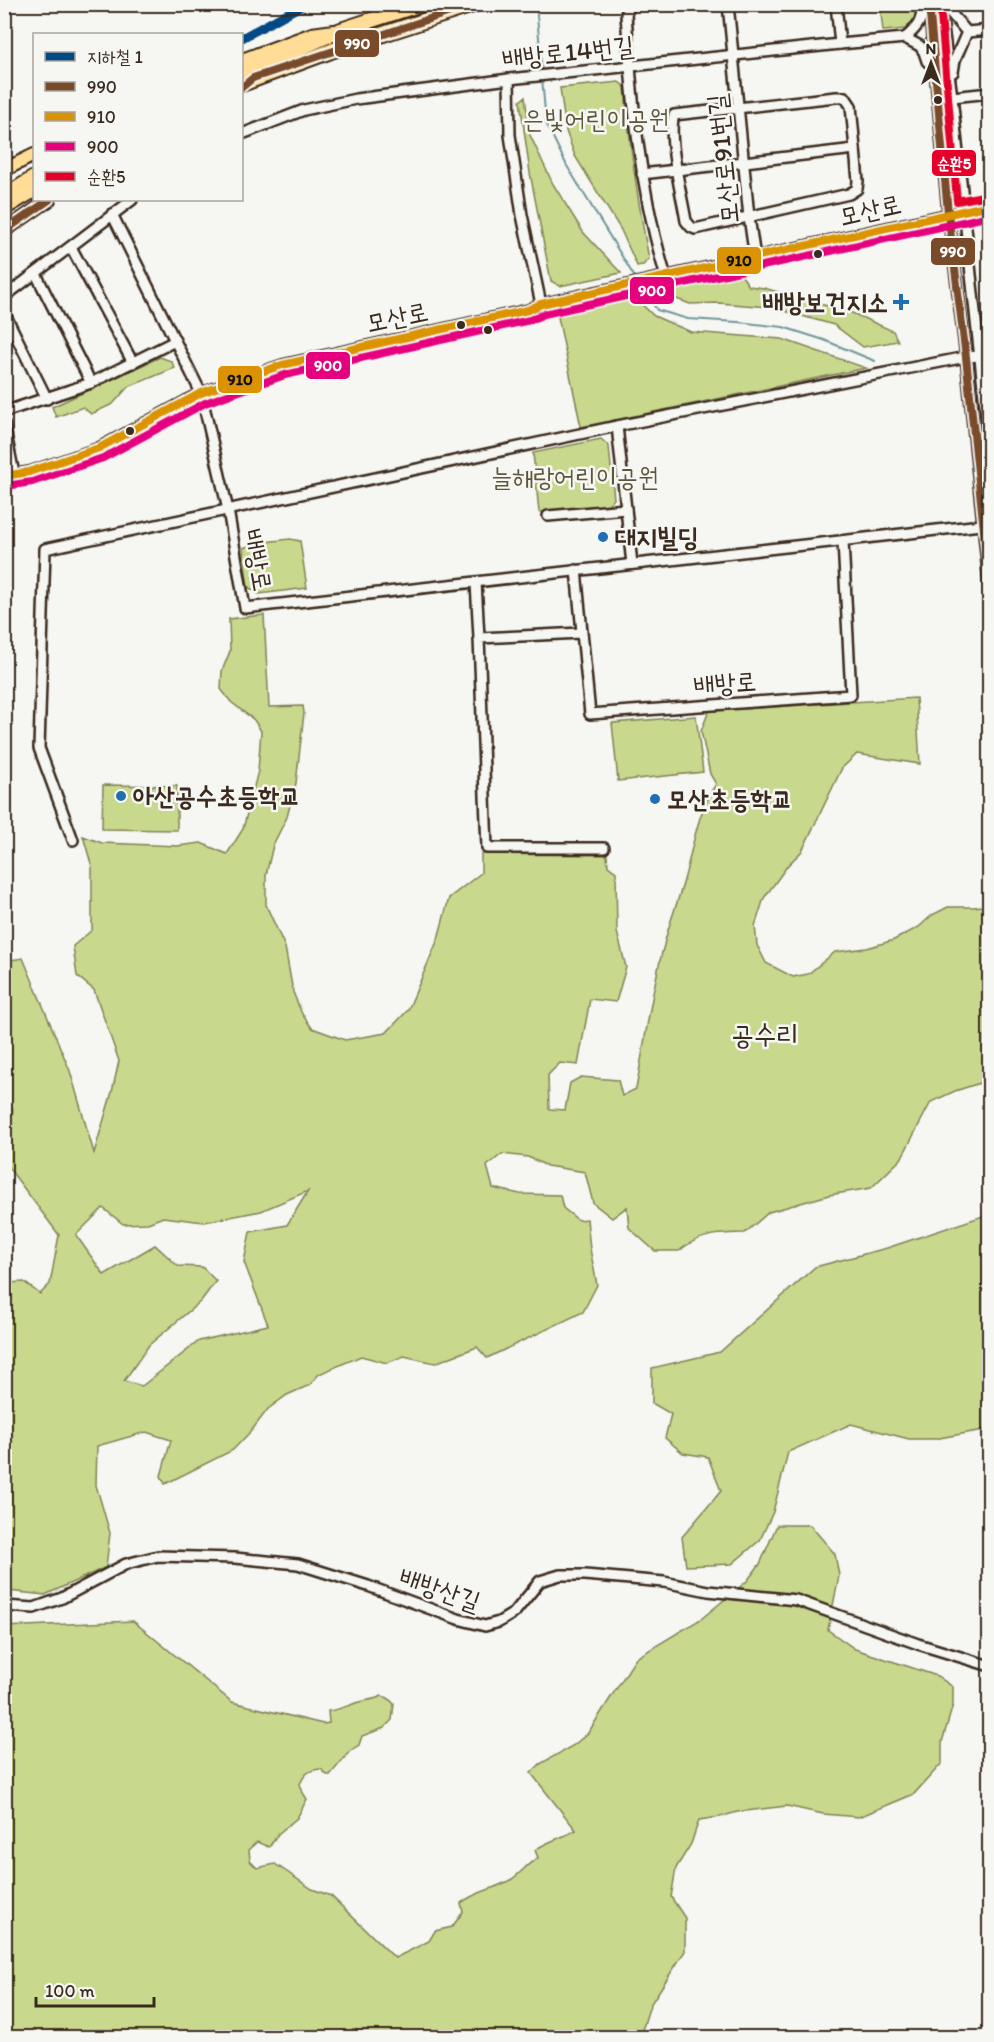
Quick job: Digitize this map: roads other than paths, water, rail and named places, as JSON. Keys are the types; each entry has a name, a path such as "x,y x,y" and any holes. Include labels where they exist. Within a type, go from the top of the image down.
{"highway":[{"path":"244,81 341,30 421,4"},
{"path":"244,81 476,4"},
{"path":"4,197 33,179"},
{"path":"4,208 33,191"}],"main road":[{"path":"243,60 312,34 341,30"},
{"path":"4,170 33,156"},
{"path":"4,231 48,201"}],"street":[{"path":"633,4 630,5 626,14 630,67 642,174 662,277"},
{"name":"모산로91번길","path":"728,4 755,258"},
{"path":"836,4 840,44"},
{"path":"922,4 922,19 905,38 920,46 927,61 936,70"},
{"path":"929,4 948,213 986,525 990,593"},
{"path":"942,4 967,32 990,30"},
{"path":"942,4 990,452"},
{"path":"951,83 955,60 967,32"},
{"name":"배방로14번길","path":"243,134 304,110 356,99 552,75 905,38"},
{"path":"509,80 510,135 515,169 522,215 542,304"},
{"path":"952,96 990,93"},
{"path":"845,97 851,106 857,189 849,194 749,217 695,229 691,227 686,221 677,169 671,124 674,115 739,107 845,97"},
{"path":"642,174 855,149"},
{"path":"4,297 131,201"},
{"name":"모산로","path":"10,475 56,464 99,448 201,393 293,362 528,310 542,304 990,205"},
{"path":"112,214 201,393 228,510"},
{"path":"71,247 133,363"},
{"path":"36,274 91,383"},
{"path":"4,312 47,399"},
{"path":"4,412 91,383 175,341"},
{"path":"73,840 39,748 45,549 617,426 979,356"},
{"path":"4,424 10,475"},
{"path":"617,426 632,564"},
{"path":"548,516 626,509"},
{"name":"배방로","path":"228,510 244,608 986,525"},
{"name":"배방로","path":"576,570 590,714 851,695 843,541"},
{"path":"476,582 487,848 604,848"},
{"path":"478,638 581,633"},
{"name":"배방산길","path":"4,1606 34,1608 63,1598 126,1564 158,1556 235,1558 298,1564 368,1586 458,1619 485,1626 499,1622 514,1612 540,1581 560,1575 585,1575 664,1582 708,1591 796,1600 918,1644 990,1666"}],"waterway":[{"path":"536,4 542,72"},
{"path":"542,78 546,123 567,166 637,281"},
{"path":"641,286 657,310 688,319 783,327 824,340 875,361"}],"metro line":[{"name":"1","path":"243,37 304,4"}],"place":[{"name":"배방보건지소","path":"901,302"},
{"name":"대지빌딩","path":"603,537"},
{"name":"아산공수초등학교","path":"121,796"},
{"name":"모산초등학교","path":"655,799"}],"district":[{"name":"공수리","path":"765,1034"}],"park label":[{"name":"은빛어린이공원","path":"596,119"},
{"name":"늘해랑어린이공원","path":"575,477"}]}
